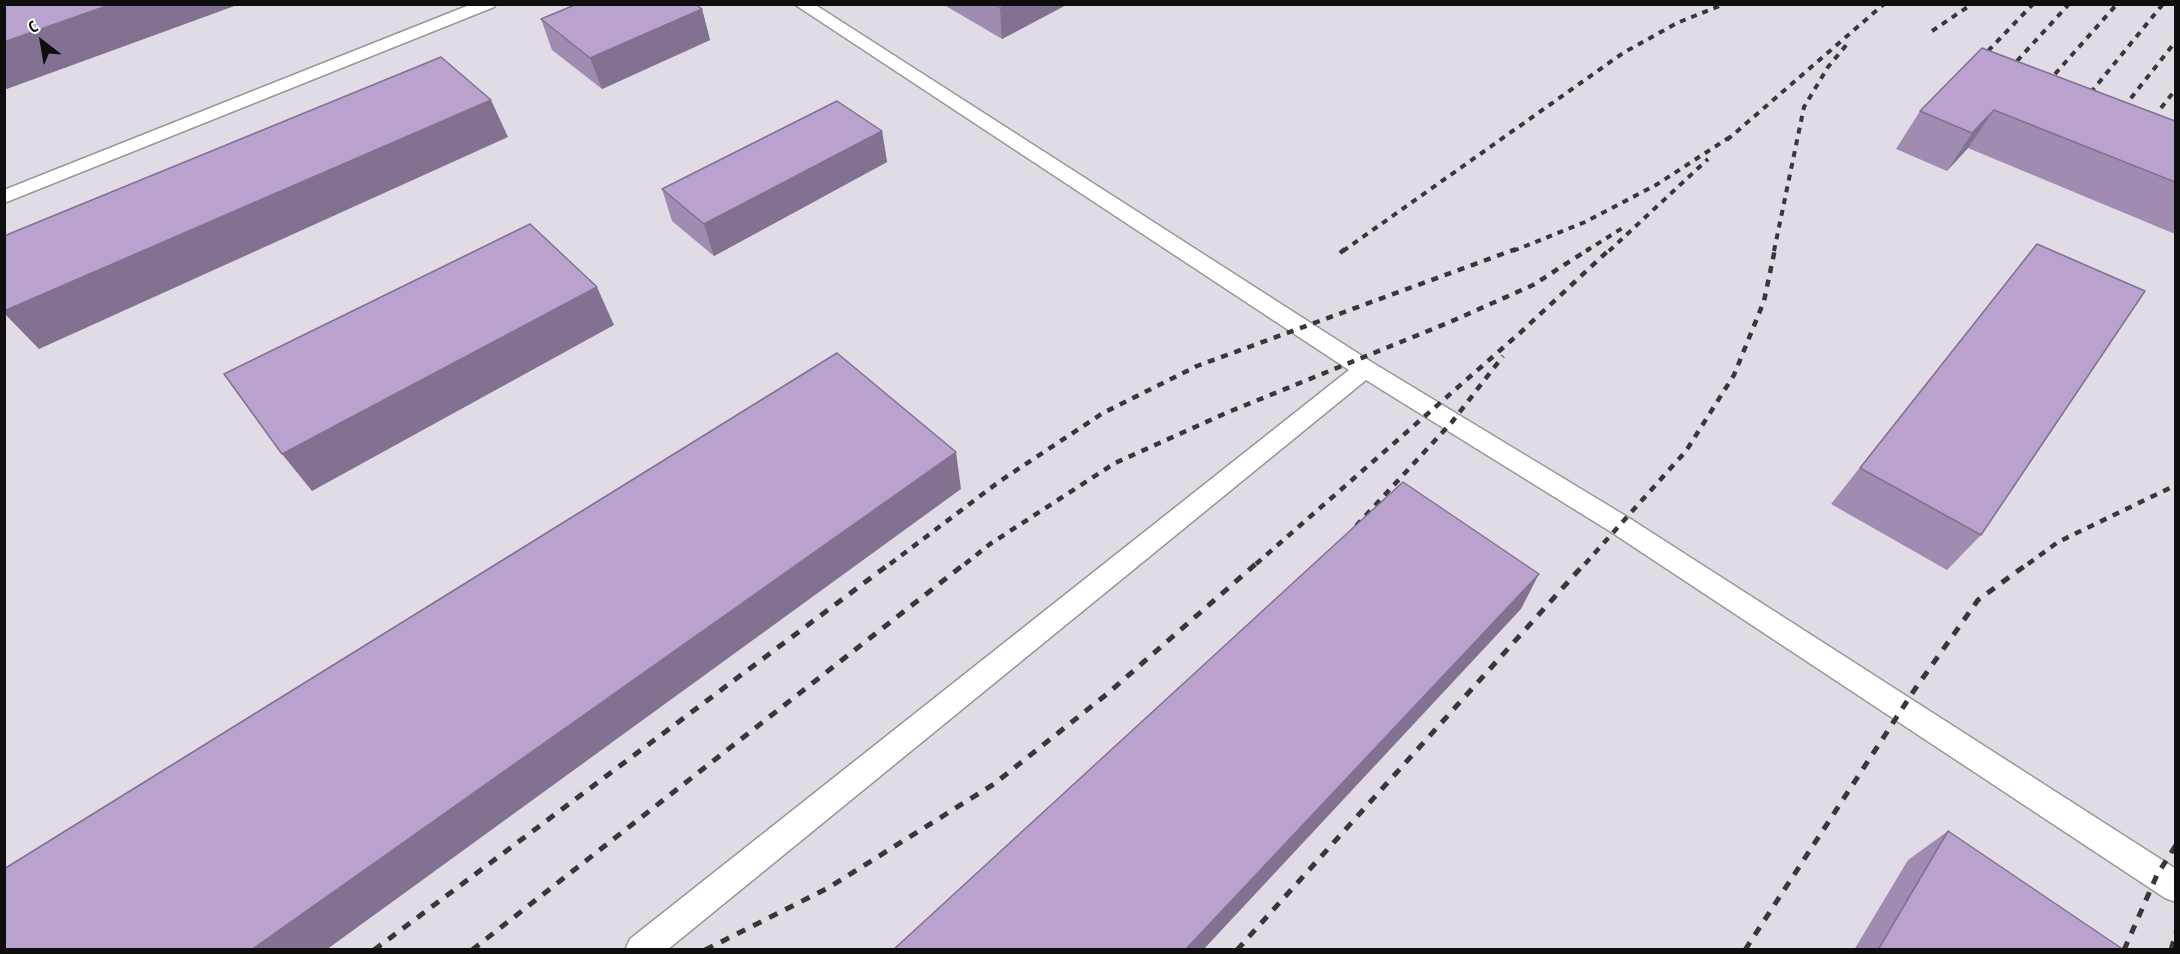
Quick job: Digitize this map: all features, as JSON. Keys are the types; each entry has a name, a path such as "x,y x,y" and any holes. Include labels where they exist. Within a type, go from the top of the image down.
{"lane":[{"path":"4,197 488,4"},
{"path":"802,4 1365,369 1620,525 2175,887"},
{"path":"641,950 1365,369"}],"shaded area":[{"path":"5,5 2175,5 2175,949 5,949"}],"building":[{"path":"4,4 112,4 4,42"},
{"path":"577,4 695,4 702,9 590,58 541,19"},
{"path":"994,4 1007,4 1000,8"},
{"path":"1982,48 2175,121 2175,182 1994,110 1972,133 1920,111"},
{"path":"441,57 491,100 4,311 4,236"},
{"path":"837,101 882,131 704,224 662,189"},
{"path":"530,224 597,287 282,454 224,374"},
{"path":"2037,244 2145,291 1981,535 1860,468"},
{"path":"837,353 956,452 251,950 4,950 4,869"},
{"path":"1403,482 1539,574 1185,950 893,950"},
{"path":"1948,831 2124,950 1878,950"}],"railway":[{"path":"1343,251 1623,53 1677,23 1724,4"},
{"path":"1732,136 1884,4"},
{"path":"1932,31 1972,4"},
{"path":"1988,51 2033,4"},
{"path":"2017,61 2069,4"},
{"path":"2055,74 2117,4"},
{"path":"2083,102 2163,4"},
{"path":"2116,117 2176,41"},
{"path":"1774,251 1804,107 1828,67 1848,43"},
{"path":"2161,108 2176,89"},
{"path":"1513,251 1585,222 1656,185 1732,136"},
{"path":"1727,140 1732,136"},
{"path":"1609,251 1708,159"},
{"path":"1586,251 1624,227"},
{"path":"1340,253 1345,249"},
{"path":"890,564 1000,481 1103,413 1197,366 1516,249"},
{"path":"965,564 990,544 1115,463 1226,413 1450,322 1533,285 1589,249"},
{"path":"1256,564 1521,332 1610,249"},
{"path":"1585,564 1686,451 1734,375 1764,301 1775,249"},
{"path":"1356,526 1452,422 1503,356"},
{"path":"2028,564 2058,542 2176,485"},
{"path":"374,950 892,562"},
{"path":"472,950 967,562"},
{"path":"705,950 828,888 994,784 1107,694 1258,562"},
{"path":"1237,950 1586,562"},
{"path":"1745,950 1915,689 1978,600 2030,562"},
{"path":"2124,950 2157,875 2176,845"},
{"path":"2171,950 2176,932"}]}
